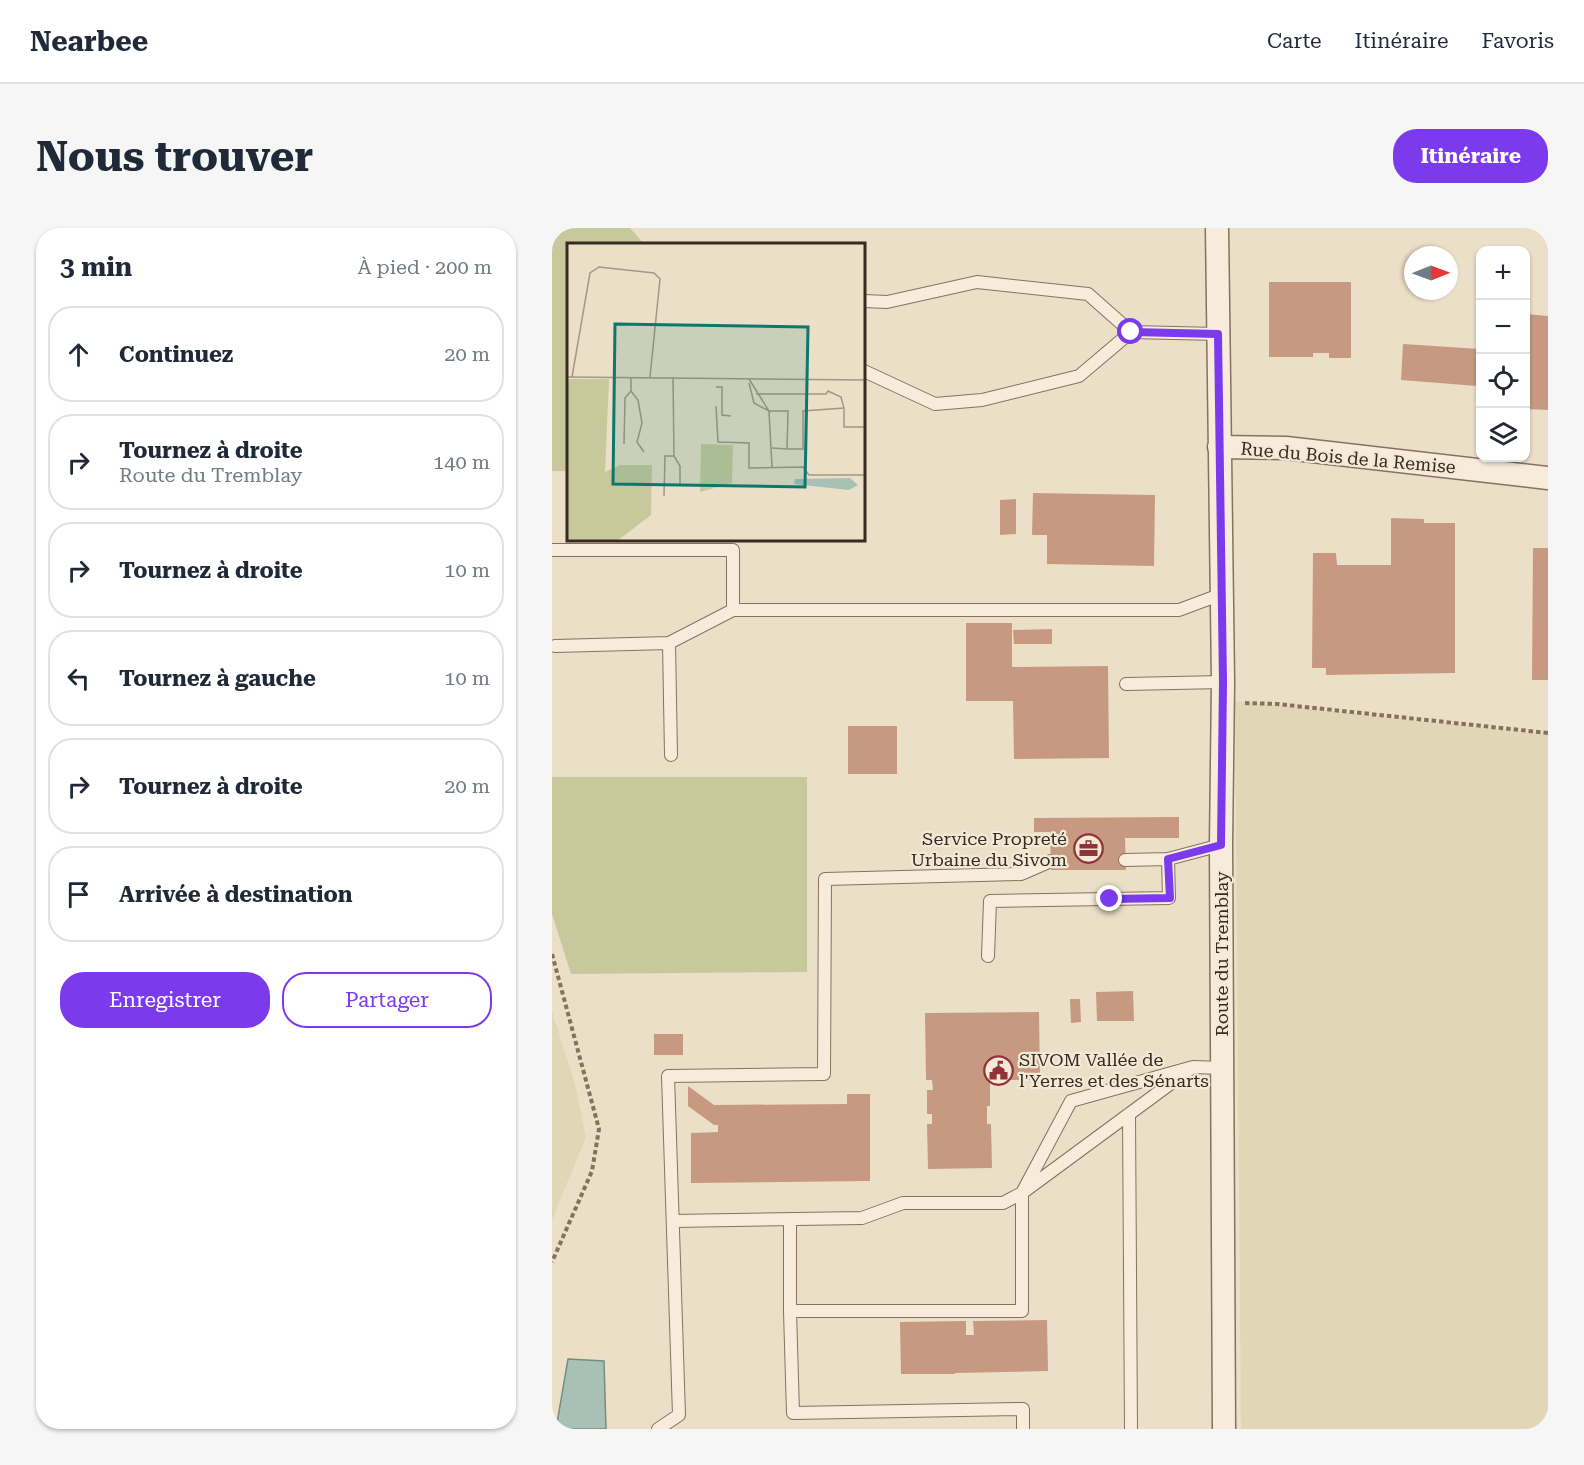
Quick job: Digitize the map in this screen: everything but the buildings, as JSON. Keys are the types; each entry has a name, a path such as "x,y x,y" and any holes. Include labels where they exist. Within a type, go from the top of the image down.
{"street":[{"name":"Route du Tremblay","path":"1217,228 1223,692 1221,845 1224,1429"},
{"name":"Rue du Bois de la Remise","path":"1219,447 1286,448 1548,478"}],"lane":[{"path":"866,301 887,302 977,282 1088,294 1131,332 1218,334"},
{"path":"866,372 935,404 982,400 1079,376 1131,332"},
{"path":"552,550 733,550 733,610"},
{"path":"555,646 669,643 733,610 1179,610 1222,594"},
{"path":"669,643 671,755"},
{"path":"1126,684 1223,692"},
{"path":"1125,860 1168,859 1221,845"},
{"path":"988,956 990,901 1170,898 1168,859"},
{"path":"658,1429 679,1414 668,1076 824,1074 825,879 1021,874 1051,861"},
{"path":"790,1311 1022,1311 1022,1193 1071,1101 1193,1067 1222,1068"},
{"path":"673,1221 862,1218 903,1203 1003,1203 1022,1193 1193,1067"},
{"path":"1129,1114 1131,1429"},
{"path":"790,1219 793,1413 1023,1409 1023,1429"}],"path":[{"path":"1223,692 1277,704 1548,733"},
{"path":"552,954 600,1130 591,1171 552,1262"}],"shaded area":[{"path":"1235,701 1548,735 1548,1429 1241,1429"},
{"path":"552,1011 575,1084 586,1137 552,1220"},
{"path":"568,1359 604,1361 606,1429 556,1429"}],"green space":[{"path":"552,228 630,228 643,243 567,243 567,471 552,471"},
{"path":"552,777 807,777 807,972 571,974 552,914"}],"place":[{"name":"Service Propreté Urbaine du Sivom","path":"1088,849"},
{"name":"SIVOM Vallée de l'Yerres et des Sénarts","path":"998,1070"}],"route":[{"path":"1110,899 1170,898 1168,859 1221,845 1223,682 1218,334 1131,332"}]}
